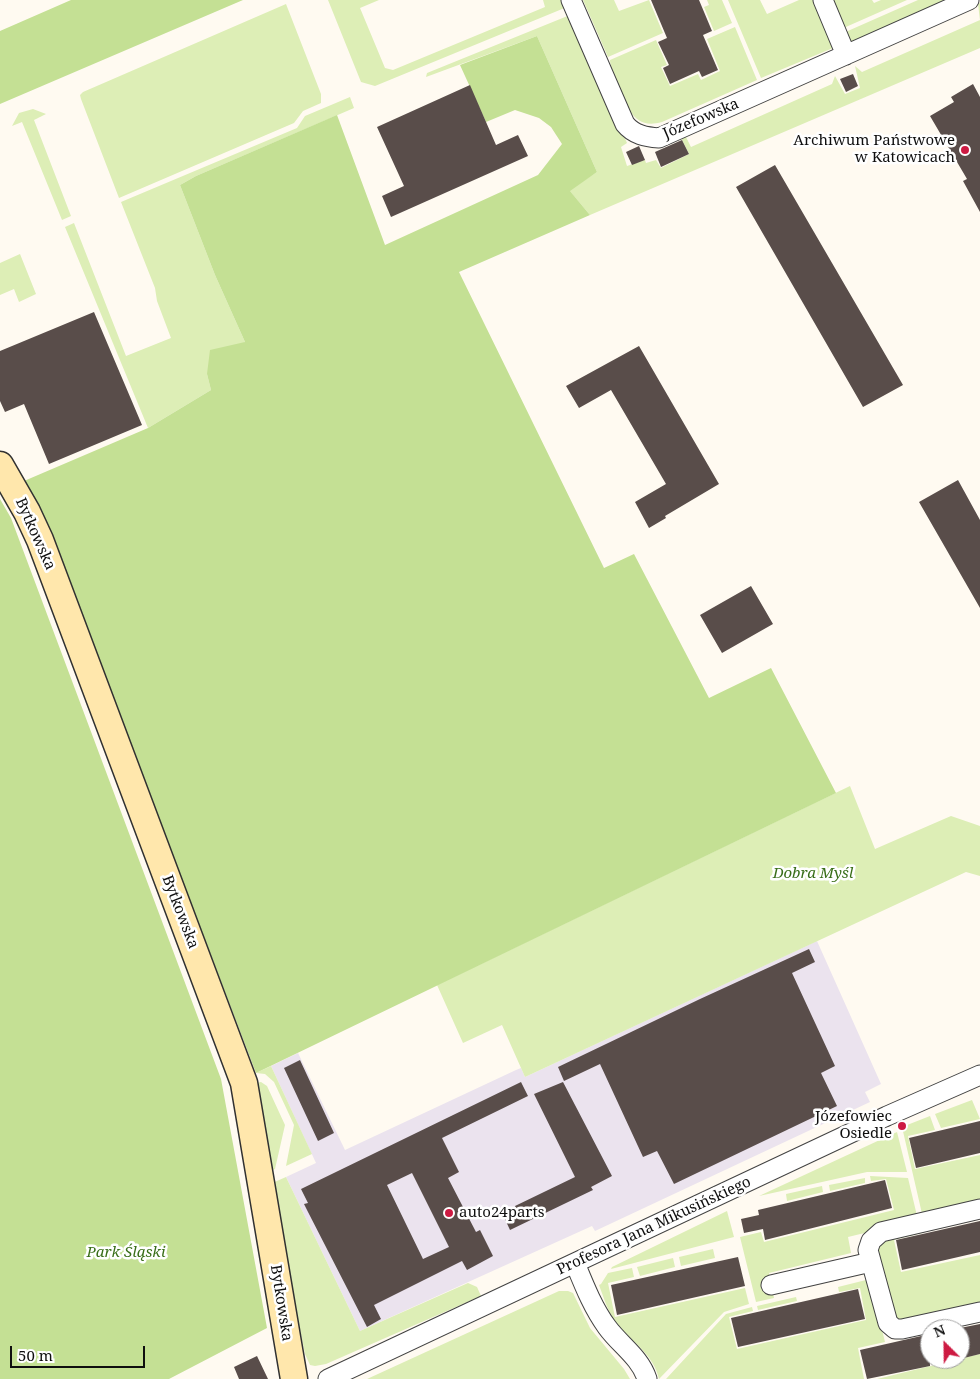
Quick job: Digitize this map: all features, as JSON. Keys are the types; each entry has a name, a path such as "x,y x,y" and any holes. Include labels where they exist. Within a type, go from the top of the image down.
{"street":[{"name":"Józefowska","path":"572,0 625,124 630,130 650,138 659,138 969,0"},
{"path":"823,0 846,55"},
{"name":"Bytkowska","path":"0,466 27,512 40,540 244,1083 294,1379"},
{"name":"Profesora Jana Mikusińskiego","path":"328,1379 918,1101 980,1074"},
{"path":"980,1209 881,1232 871,1241 868,1250 888,1323 895,1329 902,1330 980,1312"},
{"path":"771,1285 871,1262"},
{"path":"575,1263 599,1315 608,1329 643,1367 647,1379"}],"shaded area":[{"path":"817,941 881,1084 865,1092 870,1102 595,1231 592,1226 360,1331 286,1177 316,1163 271,1066 298,1053 345,1150 516,1070 521,1068 525,1077"}],"green space":[{"path":"71,0 243,0 0,104 0,31"},
{"path":"328,0 379,0 360,8 385,68 393,70 545,7 543,0 564,0 567,7 375,86 361,82"},
{"path":"583,0 614,0 619,11 649,0 663,33 608,57"},
{"path":"707,0 722,0 732,23 714,31 704,7 709,5"},
{"path":"728,0 760,0 767,14 799,0 820,0 833,48 761,78"},
{"path":"826,0 872,0 874,3 881,0 907,0 839,30"},
{"path":"918,0 959,0 847,50 841,34"},
{"path":"980,3 980,20 978,4"},
{"path":"286,4 321,94 321,103 303,111 294,123 119,198 80,95 83,92"},
{"path":"570,15 627,143 621,147 627,166 645,160 646,163 656,160 661,168 689,154 680,136 686,137 691,147 832,84 835,76 845,94 860,88 855,66 862,72 980,20 980,48 590,215 569,190 597,172 537,36 426,77 427,73"},
{"path":"735,27 757,80 662,122 644,123 633,115 625,102 613,73 610,60 656,40 667,65 661,67 670,86 698,74 701,80 720,71 707,39"},
{"path":"537,36 597,172 570,191 590,215 459,272 604,568 634,554 709,698 771,668 836,793 256,1073 38,503 24,481 148,428 211,390 207,374 210,350 245,342 215,275 180,185 196,176 337,115 385,245 538,175 562,144 551,127 539,118 515,110 486,122 460,65"},
{"path":"350,97 354,108 196,176 180,185 215,275 245,342 207,374 211,390 148,428 65,227 74,223 126,356 171,338 157,301 155,288 121,202 297,128 305,116"},
{"path":"33,109 46,114 34,120 71,216 62,220 22,122 12,126 19,113"},
{"path":"20,254 36,294 19,302 14,289 0,295 0,263"},
{"name":"Park Śląski","path":"0,499 11,518 221,1079 267,1328 169,1379 0,1379"},
{"name":"Dobra Myśl","path":"850,786 875,849 951,816 980,826 980,876 966,872 525,1077 502,1025 463,1043 437,985"},
{"path":"271,1066 312,1154 286,1166 294,1125 274,1082 265,1074 256,1073"},
{"path":"261,1082 267,1086 285,1125 275,1169 268,1172 256,1083"},
{"path":"972,1100 980,1119 941,1128 935,1114"},
{"path":"930,1116 935,1130 908,1136 915,1169 980,1155 980,1206 923,1218 902,1127"},
{"path":"897,1132 907,1172 867,1172 759,1196"},
{"path":"870,1176 908,1178 918,1220 848,1237 851,1253 769,1273 774,1298 756,1302 740,1237 761,1232 764,1242 894,1210 886,1179 871,1181"},
{"path":"286,1177 360,1331 468,1283 477,1287 481,1296 326,1364 310,1365 305,1354 270,1184"},
{"path":"865,1178 865,1183 830,1191 829,1185"},
{"path":"822,1186 823,1192 787,1201 786,1194"},
{"path":"727,1211 734,1237 611,1269 612,1267"},
{"path":"921,1225 922,1233 894,1240 901,1272 980,1255 980,1307 895,1325 873,1243"},
{"path":"713,1249 715,1258 681,1266 679,1257"},
{"path":"673,1258 675,1267 640,1276 637,1267"},
{"path":"632,1268 634,1277 608,1283 615,1317 745,1288 749,1304 724,1312 659,1379 656,1370 642,1349 614,1320 599,1285 608,1273"},
{"path":"866,1280 871,1285 885,1342 858,1348 864,1379 666,1379 726,1314 752,1307 753,1311 729,1317 737,1349 866,1320 860,1288 839,1292 838,1287"},
{"path":"559,1291 573,1293 590,1328 630,1379 367,1379"},
{"path":"796,1297 797,1301 758,1310 757,1306"},
{"path":"980,1354 980,1379 877,1379 920,1369 970,1369 970,1356"}],"building":[{"path":"651,0 699,0 712,31 703,35 718,70 702,77 699,71 670,84 663,68 669,65 658,42 667,38"},
{"path":"853,74 858,86 846,92 840,79"},
{"name":"Archiwum Państwowe w Katowicach","path":"973,84 980,97 980,212 963,181 967,179 930,116 954,102 951,97"},
{"path":"470,85 496,145 518,135 528,156 391,217 382,196 404,186 377,127"},
{"path":"682,140 689,154 661,167 655,152"},
{"path":"639,146 645,160 632,165 626,152"},
{"path":"775,165 903,385 863,407 736,187"},
{"path":"94,312 142,425 49,464 24,404 5,412 0,401 0,351"},
{"path":"639,346 719,484 665,516 666,518 649,528 635,502 666,484 611,390 579,408 566,386"},
{"path":"958,480 980,520 980,608 919,502"},
{"path":"751,586 773,624 722,653 700,615"},
{"path":"809,949 815,962 792,973 835,1066 821,1073 837,1106 674,1184 657,1151 643,1157 600,1064 564,1081 558,1067"},
{"path":"300,1060 334,1133 318,1141 284,1068"},
{"path":"521,1082 528,1096 442,1138 459,1172 448,1178 476,1232 480,1230 493,1256 467,1270 462,1261 374,1305 381,1319 367,1327 304,1204 308,1203 301,1189","holes":["412,1173 449,1247 423,1259 387,1185"]},
{"path":"563,1082 612,1176 591,1187 593,1190 510,1230 504,1217 517,1211 515,1206 575,1177 534,1094"},
{"path":"980,1121 980,1153 916,1168 909,1138"},
{"path":"885,1180 892,1208 765,1240 763,1229 744,1233 741,1219 759,1215 758,1210"},
{"path":"980,1221 980,1252 902,1270 896,1240"},
{"path":"738,1257 745,1286 617,1315 611,1285"},
{"path":"858,1289 865,1319 738,1347 731,1318"},
{"path":"980,1324 980,1354 970,1356 970,1326"},
{"path":"920,1336 920,1368 867,1379 860,1350"},
{"path":"257,1356 268,1379 239,1379 234,1367"}],"place":[{"name":"Archiwum Państwowe w Katowicach","path":"965,150"},
{"name":"Józefowiec Osiedle","path":"902,1126"},
{"name":"auto24parts","path":"449,1213"}]}
